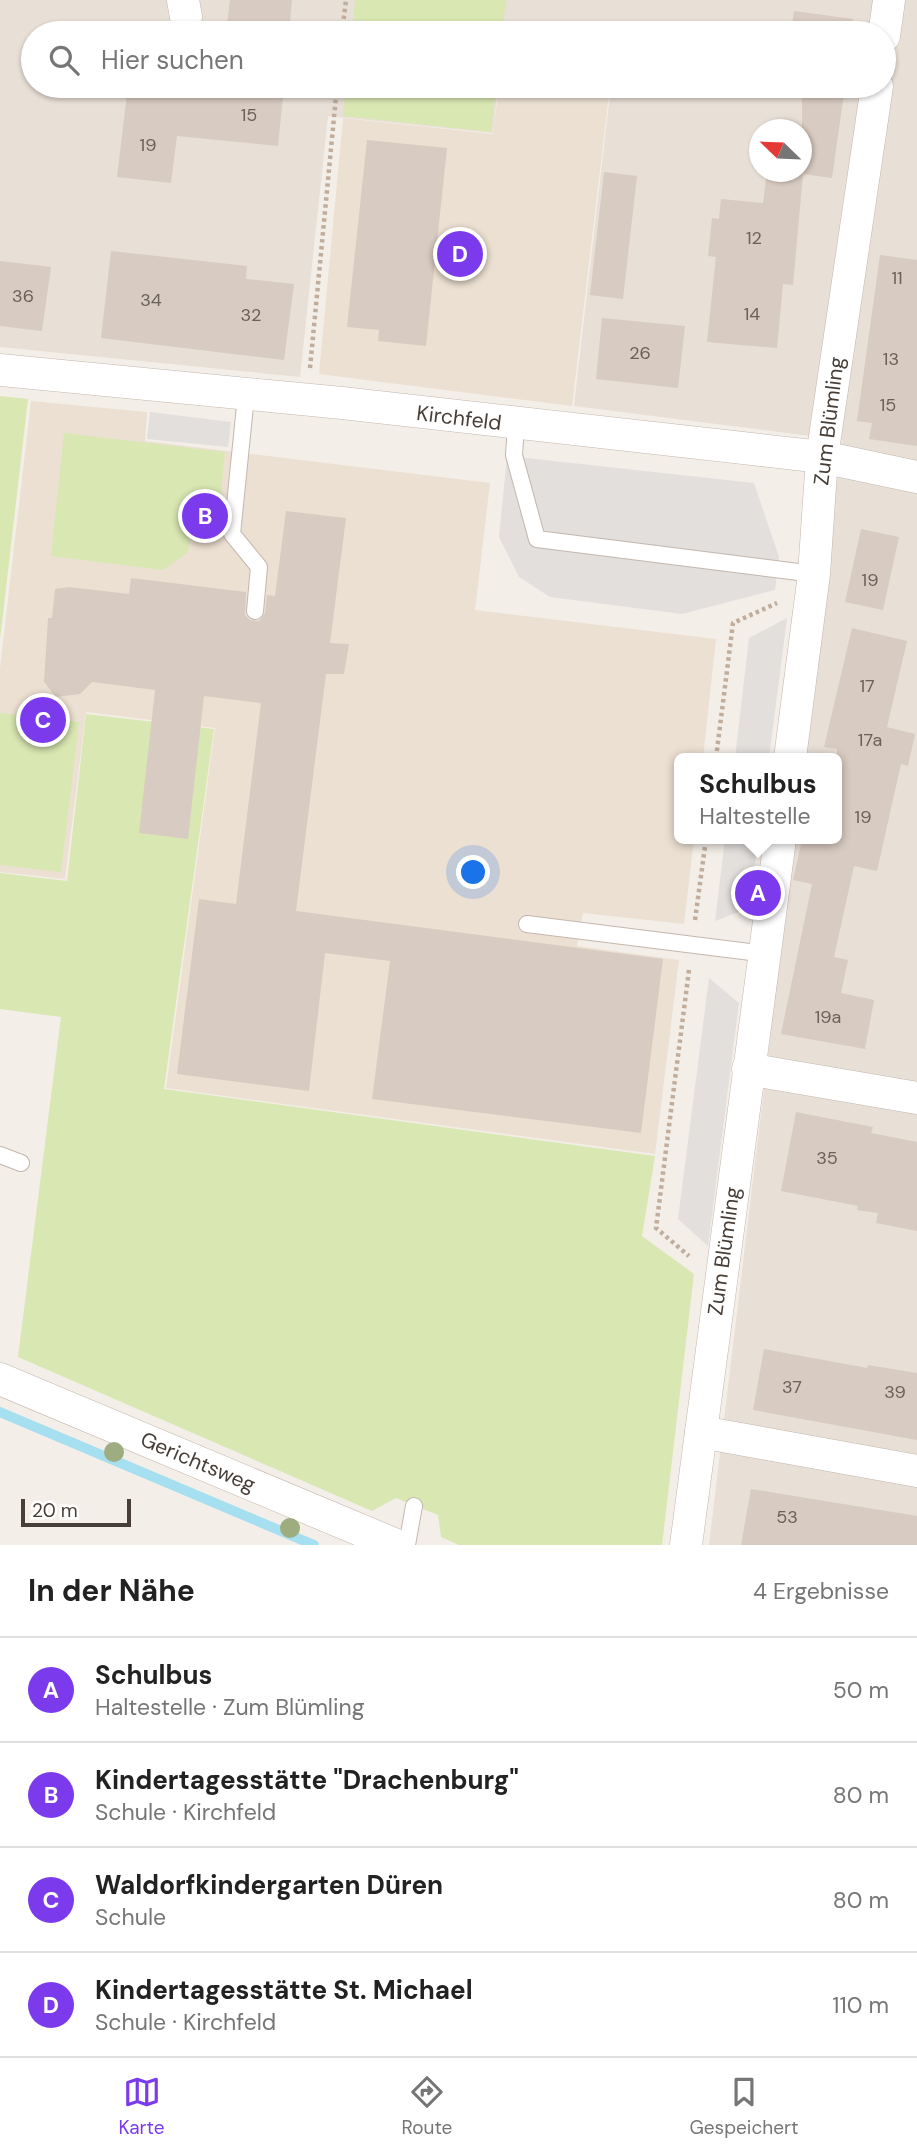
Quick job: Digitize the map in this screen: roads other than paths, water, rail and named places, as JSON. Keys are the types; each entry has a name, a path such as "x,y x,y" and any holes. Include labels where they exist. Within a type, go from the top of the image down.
{"street":[{"path":"886,21 889,0"},
{"name":"Zum Blümling","path":"791,753 812,581 822,457 875,98"},
{"name":"Kirchfeld","path":"0,370 307,400 822,457 917,477"},
{"name":"Zum Blümling","path":"686,1545 779,844"},
{"path":"748,1069 917,1098"},
{"name":"Gerichtsweg","path":"0,1378 396,1545"},
{"path":"701,1432 917,1471"}],"lane":[{"path":"246,396 232,534 259,567 254,611"},
{"path":"516,425 514,456 537,539 812,581"},
{"path":"527,924 765,954"},
{"path":"0,1155 21,1163"},
{"path":"407,1545 414,1506"}],"waterway":[{"path":"0,1412 314,1545"}],"place":[{"name":"Kindertagesstätte St. Michael","path":"460,254"},
{"name":"Kindertagesstätte \"Drachenburg\"","path":"205,516"},
{"name":"Waldorfkindergarten Düren","path":"43,720"},
{"name":"Schulbus","path":"758,893"}]}
